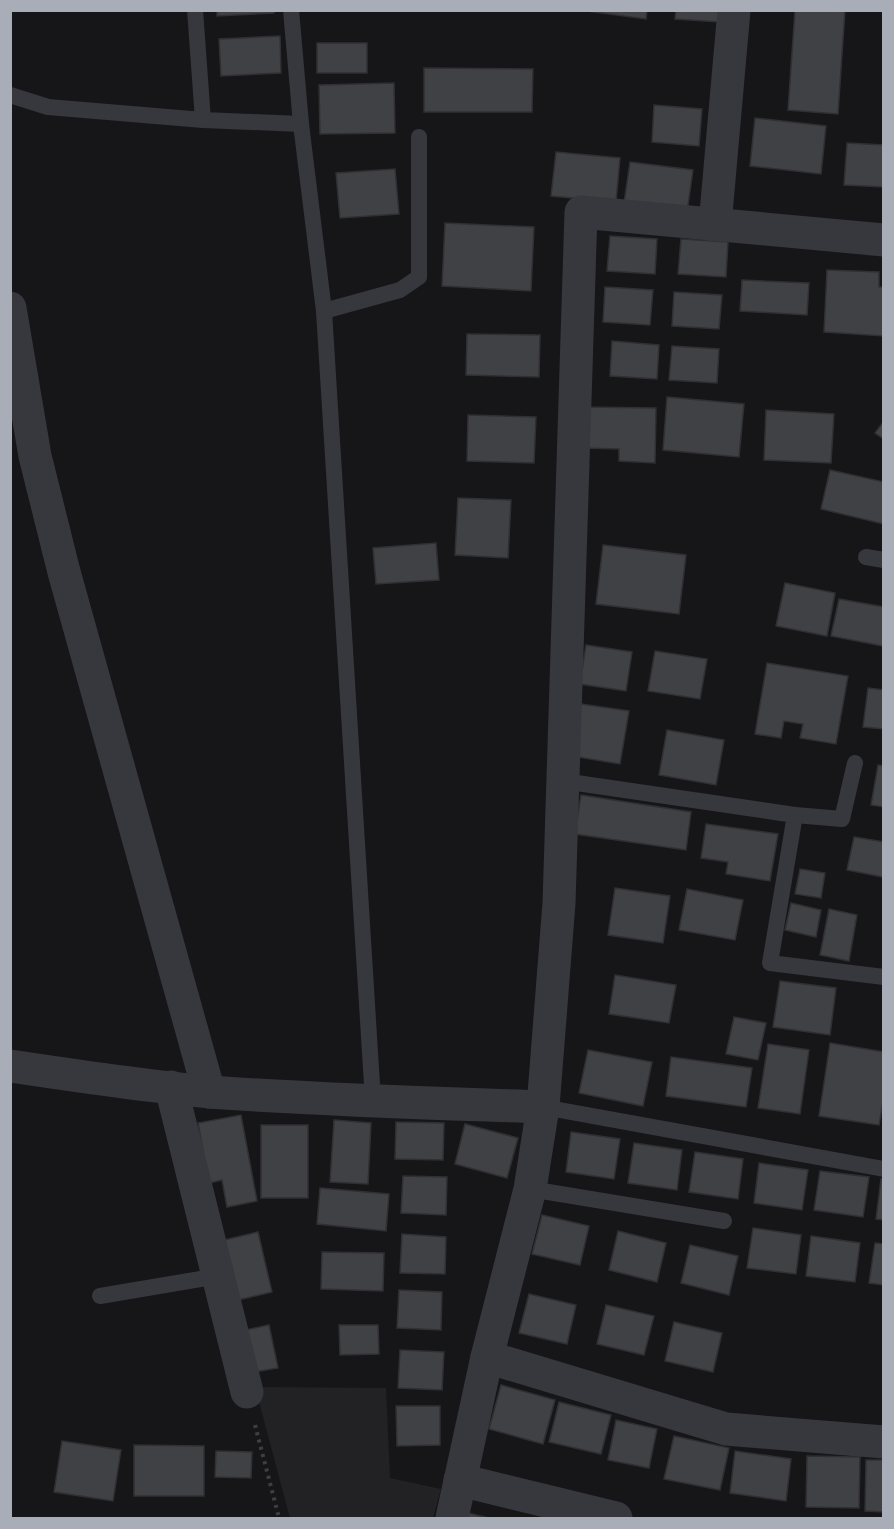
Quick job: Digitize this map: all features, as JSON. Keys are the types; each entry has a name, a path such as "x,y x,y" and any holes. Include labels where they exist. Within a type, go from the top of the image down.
{"street":[{"path":"715,225 734,10"},
{"path":"452,1518 487,1357 530,1189 543,1107 559,903 581,212 884,240"},
{"path":"10,308 35,456 63,572 209,1092"},
{"path":"10,1066 209,1092 543,1107"},
{"path":"171,1087 247,1392"},
{"path":"487,1357 726,1429 884,1442"},
{"path":"460,1480 616,1518"}],"lane":[{"path":"195,10 203,120"},
{"path":"291,10 301,124 324,311 373,1101"},
{"path":"10,95 48,107 203,120 301,124"},
{"path":"324,311 399,290 419,277 419,137"},
{"path":"866,557 884,560"},
{"path":"563,781 795,815 842,819 855,763"},
{"path":"795,815 770,963 884,977"},
{"path":"543,1107 884,1169"},
{"path":"530,1189 724,1221"},
{"path":"100,1296 218,1276"}],"path":[{"path":"247,1392 279,1518"}],"shaded area":[{"path":"255,1387 386,1388 390,1478 441,1489 433,1518 290,1518"}],"building":[{"path":"217,10 274,10 274,13 217,16"},
{"path":"579,10 647,10 646,19"},
{"path":"676,10 720,10 720,22 675,19"},
{"path":"795,10 845,10 838,114 788,110"},
{"path":"280,36 281,73 221,76 219,39"},
{"path":"317,43 367,43 367,73 317,73"},
{"path":"424,68 533,69 532,112 424,112"},
{"path":"394,83 395,133 320,134 319,85"},
{"path":"654,105 702,109 699,146 652,142"},
{"path":"755,118 826,126 821,174 750,166"},
{"path":"847,143 884,145 884,187 844,185"},
{"path":"556,152 620,158 616,202 551,196"},
{"path":"630,162 693,170 687,212 624,203"},
{"path":"395,169 399,214 340,218 336,173"},
{"path":"445,223 534,227 531,291 442,286"},
{"path":"610,236 657,239 655,274 607,271"},
{"path":"681,239 728,242 726,277 678,274"},
{"path":"827,270 879,272 879,287 884,287 884,336 824,332"},
{"path":"742,280 809,283 807,315 740,311"},
{"path":"605,287 653,290 650,325 603,322"},
{"path":"674,292 722,295 719,329 672,326"},
{"path":"467,334 540,335 539,377 466,375"},
{"path":"612,341 659,345 657,379 610,376"},
{"path":"672,346 719,349 717,383 669,380"},
{"path":"667,397 744,404 739,457 663,450"},
{"path":"584,407 656,408 655,463 619,461 619,449 583,448"},
{"path":"766,410 834,414 831,463 764,460"},
{"path":"468,415 536,417 534,463 467,461"},
{"path":"884,421 884,439 875,433"},
{"path":"830,470 884,482 884,524 821,509"},
{"path":"458,498 511,500 508,558 455,555"},
{"path":"436,543 439,580 376,584 373,548"},
{"path":"603,545 686,555 679,614 596,604"},
{"path":"785,583 835,593 827,636 776,626"},
{"path":"839,599 884,607 883,646 831,636"},
{"path":"586,645 632,652 626,691 580,684"},
{"path":"655,651 707,659 700,699 648,691"},
{"path":"767,663 848,676 836,744 800,738 803,724 784,721 781,738 755,734"},
{"path":"868,688 884,690 884,729 863,727"},
{"path":"581,704 629,711 620,764 572,756"},
{"path":"667,730 724,740 716,785 659,775"},
{"path":"878,765 884,766 884,807 871,805"},
{"path":"581,795 691,812 686,850 575,834"},
{"path":"706,824 778,834 770,881 726,874 728,862 701,858"},
{"path":"854,837 884,842 883,877 847,870"},
{"path":"800,869 825,873 821,898 795,894"},
{"path":"615,888 670,896 663,943 608,935"},
{"path":"687,889 743,900 735,940 679,930"},
{"path":"791,903 821,910 816,937 785,930"},
{"path":"829,909 857,915 849,961 820,955"},
{"path":"615,975 676,985 669,1023 609,1014"},
{"path":"780,981 836,988 830,1035 773,1027"},
{"path":"734,1017 766,1023 758,1060 726,1054"},
{"path":"830,1043 884,1052 884,1096 879,1125 819,1116"},
{"path":"768,1044 809,1050 800,1114 758,1108"},
{"path":"588,1050 652,1062 643,1106 579,1093"},
{"path":"671,1057 752,1068 746,1107 666,1096"},
{"path":"241,1115 257,1201 227,1207 222,1180 209,1183 198,1123"},
{"path":"334,1120 371,1123 368,1184 330,1182"},
{"path":"396,1122 444,1123 443,1160 395,1159"},
{"path":"465,1124 518,1138 507,1178 455,1164"},
{"path":"261,1125 308,1125 308,1198 261,1198"},
{"path":"571,1132 620,1139 614,1179 566,1172"},
{"path":"634,1143 682,1150 677,1190 628,1183"},
{"path":"695,1152 743,1159 738,1199 689,1192"},
{"path":"759,1163 808,1170 802,1210 754,1203"},
{"path":"820,1171 869,1177 863,1217 814,1210"},
{"path":"403,1176 447,1177 446,1215 401,1213"},
{"path":"881,1179 884,1179 884,1220 876,1219"},
{"path":"320,1188 389,1194 386,1231 317,1224"},
{"path":"542,1215 589,1226 580,1265 532,1254"},
{"path":"753,1228 801,1235 796,1274 747,1268"},
{"path":"618,1231 666,1243 657,1282 609,1270"},
{"path":"258,1232 272,1292 238,1300 224,1240"},
{"path":"402,1234 446,1237 445,1274 400,1273"},
{"path":"811,1236 860,1243 855,1282 806,1276"},
{"path":"875,1243 884,1244 884,1285 869,1283"},
{"path":"690,1245 738,1256 729,1295 681,1283"},
{"path":"322,1252 384,1253 383,1291 321,1289"},
{"path":"399,1290 442,1292 441,1330 397,1328"},
{"path":"529,1294 576,1305 567,1344 519,1333"},
{"path":"606,1305 654,1316 644,1355 597,1344"},
{"path":"674,1322 722,1333 713,1372 665,1361"},
{"path":"269,1325 278,1368 254,1372 246,1330"},
{"path":"339,1325 378,1325 379,1354 340,1355"},
{"path":"400,1350 444,1352 442,1390 398,1388"},
{"path":"501,1385 555,1400 543,1444 489,1429"},
{"path":"559,1402 611,1415 601,1454 549,1442"},
{"path":"396,1406 440,1406 440,1445 397,1446"},
{"path":"616,1420 657,1429 649,1468 608,1460"},
{"path":"674,1436 729,1448 720,1490 664,1479"},
{"path":"62,1441 121,1450 113,1501 54,1492"},
{"path":"134,1445 204,1446 204,1496 134,1496"},
{"path":"216,1451 252,1452 251,1478 215,1477"},
{"path":"735,1451 791,1459 786,1501 730,1493"},
{"path":"807,1456 860,1457 859,1508 806,1507"},
{"path":"866,1460 884,1460 884,1512 865,1511"},
{"path":"468,1513 489,1518 467,1518"}]}
